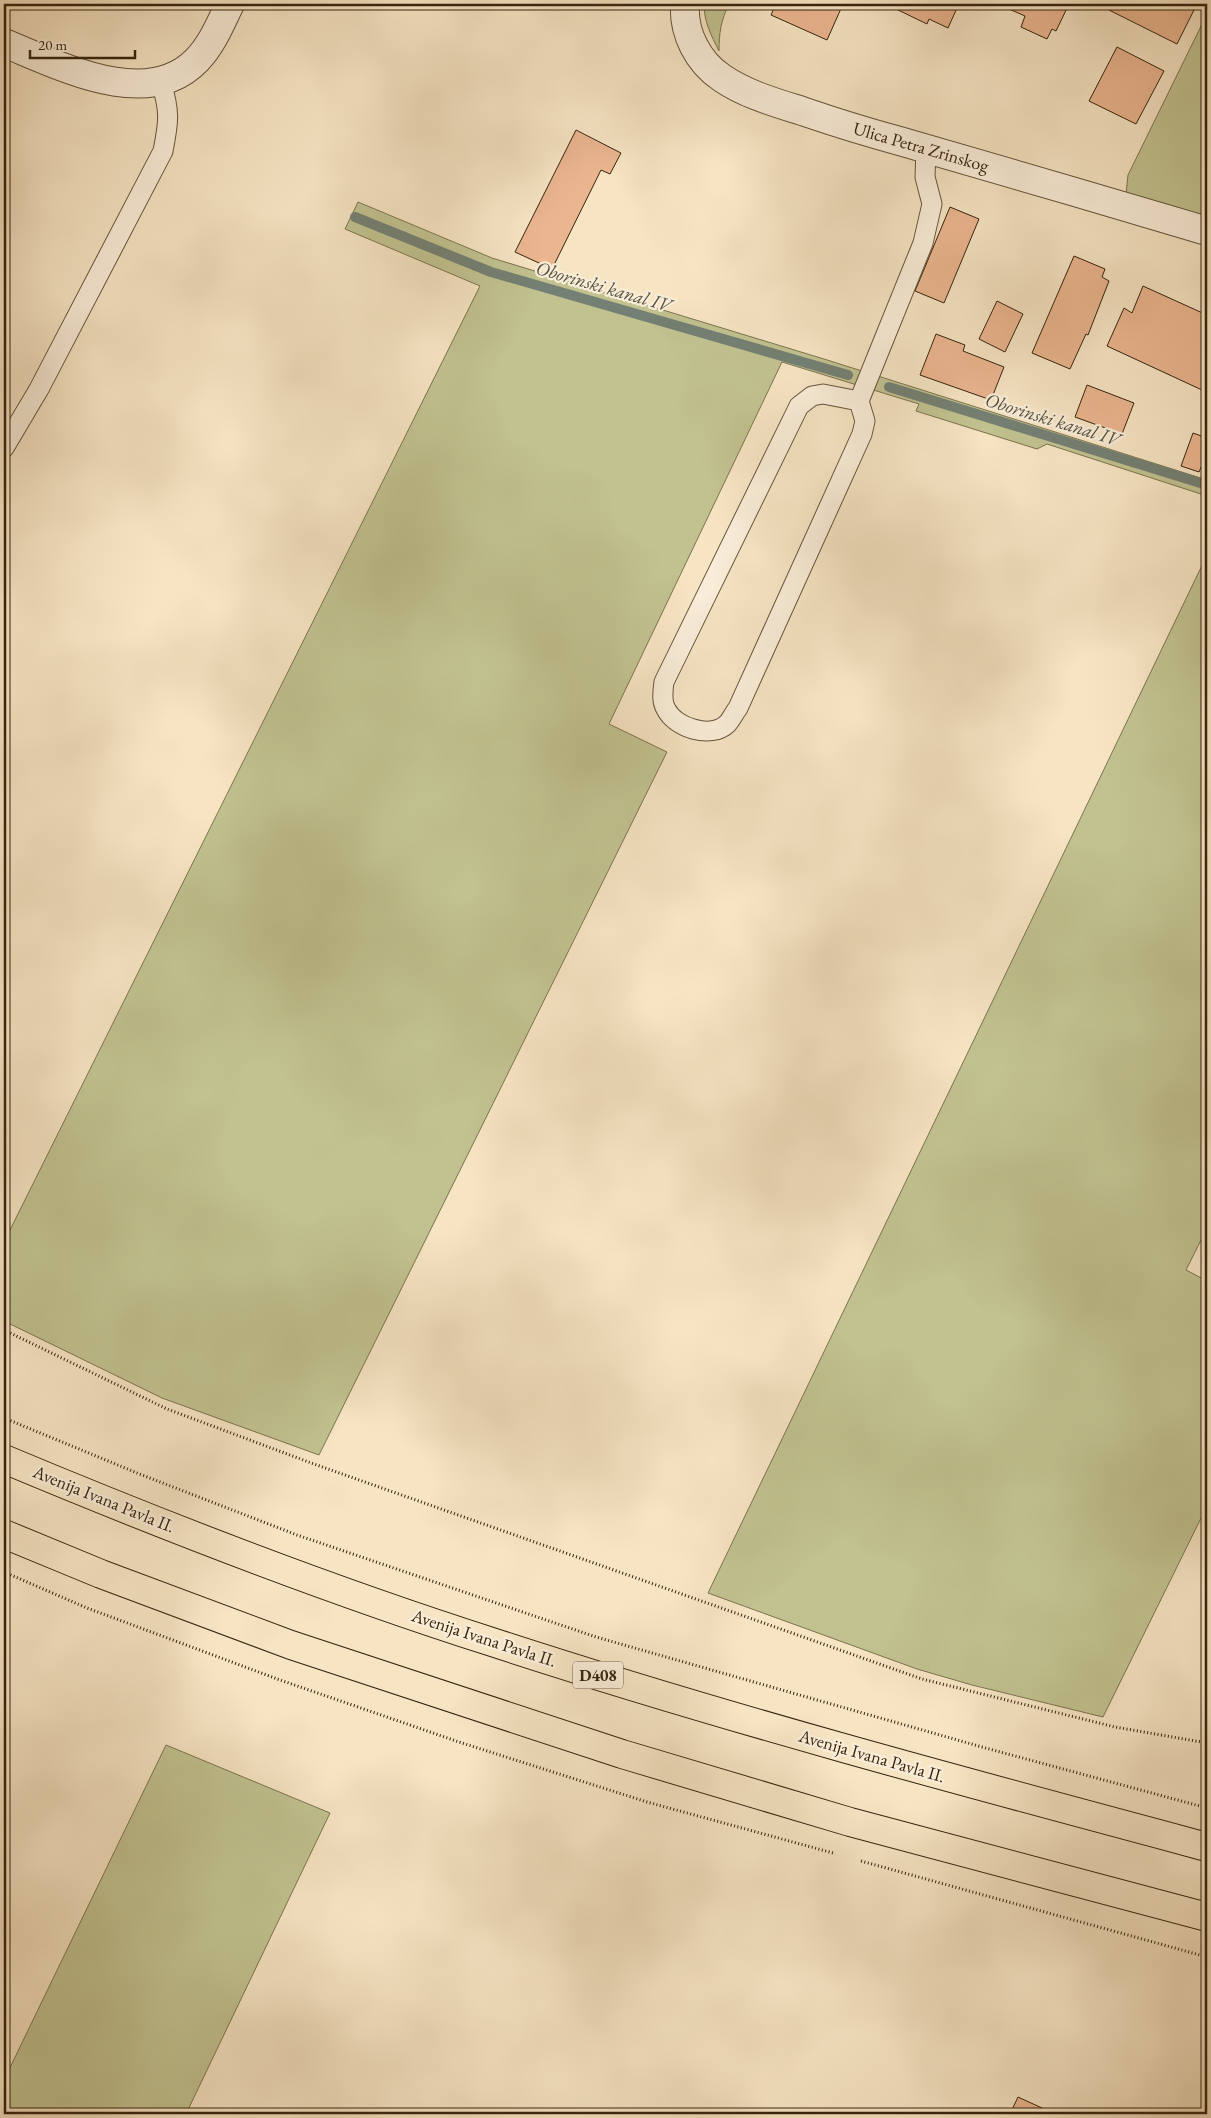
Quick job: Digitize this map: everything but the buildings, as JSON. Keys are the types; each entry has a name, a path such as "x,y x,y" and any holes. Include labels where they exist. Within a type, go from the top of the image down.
{"main road":[{"name":"Avenija Ivana Pavla II.","path":"4,1459 123,1508 292,1573 491,1642 892,1762 1207,1847"},
{"path":"4,1534 101,1574 291,1645 603,1748 850,1822 1207,1917"}],"street":[{"path":"4,43 93,77 139,84 161,82 179,76 198,59 230,4"},
{"name":"Ulica Petra Zrinskog","path":"685,4 687,30 693,46 703,61 720,77 738,88 768,101 1207,231"}],"lane":[{"path":"4,448 39,389 163,151 168,125 168,108 161,82"},
{"path":"859,401 823,394 812,396 799,406 664,682 662,695 665,709 681,725 711,731 726,725 738,708 862,434 865,421 859,401 923,243 930,219 932,204 924,177 926,149"}],"path":[{"path":"4,1330 167,1409 314,1464 922,1679 1115,1727 1207,1744"},
{"path":"4,1418 142,1475 297,1535 596,1637 982,1747 1207,1808"}],"green space":[{"path":"704,4 729,4 721,27 719,51 707,23"},
{"path":"1207,14 1207,218 1126,194 1128,175"},
{"path":"358,202 492,258 824,359 1207,480 1207,496 1047,444 1037,449 916,411 919,404 782,362 609,724 667,752 319,1455 162,1398 4,1321 4,1242 480,286 345,229"},
{"path":"1207,555 1207,1228 1186,1270 1207,1281 1207,1506 1103,1717 972,1685 917,1669 708,1593"},
{"path":"166,1745 330,1813 186,2114 4,2114 4,2080"}],"waterway":[{"name":"Oborinski kanal IV","path":"355,217 491,272 848,375"},
{"name":"Oborinski kanal IV","path":"889,387 1207,485"}]}
